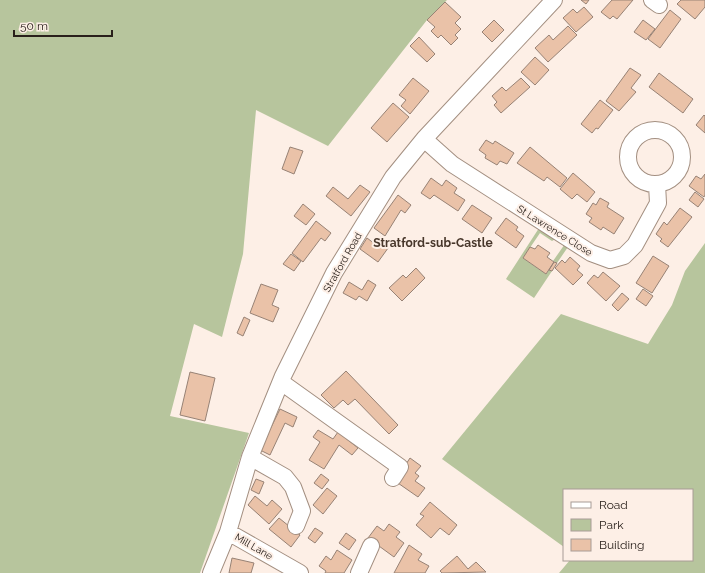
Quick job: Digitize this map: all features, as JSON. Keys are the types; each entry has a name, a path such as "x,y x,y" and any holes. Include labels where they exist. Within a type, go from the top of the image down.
{"street":[{"name":"Stratford Road","path":"211,573 228,532 250,457 281,382 334,273 393,178 424,139 554,0"},
{"name":"St Lawrence Close","path":"424,139 452,164 591,253 610,260 624,256 635,245 658,203 657,184"},
{"path":"281,382 400,466 393,478"},
{"path":"250,457 285,477 293,487 302,511 296,526"},
{"name":"Mill Lane","path":"228,532 300,573"},
{"path":"359,573 370,546"}],"green space":[{"path":"0,0 447,0 427,20 328,146 256,110 243,254 222,337 194,324 170,416 249,433 200,573 0,573"},
{"path":"541,225 559,237 552,241 540,233 523,258 546,274 549,270 552,271 534,298 506,279"},
{"path":"567,241 570,244 557,263 553,261"},
{"path":"705,243 705,573 559,573 569,561 693,561 693,489 563,489 563,546 442,459 561,314 648,344 672,305 685,271"}],"building":[{"path":"581,0 589,0 586,4"},
{"path":"612,0 633,0 617,19 613,16 610,19 601,12"},
{"path":"681,0 705,0 705,7 695,19 677,4"},
{"path":"445,2 461,17 455,23 461,29 455,35 458,38 451,45 441,35 438,38 431,31 435,27 427,20"},
{"path":"584,7 593,17 576,32 563,18 573,9 577,13"},
{"path":"670,10 681,19 660,48 648,39"},
{"path":"494,20 504,30 492,42 482,32"},
{"path":"643,20 655,29 646,40 634,32"},
{"path":"568,26 577,35 548,62 535,48 549,35 553,40"},
{"path":"419,37 435,54 427,62 410,46"},
{"path":"535,57 549,70 535,85 521,72"},
{"path":"630,68 641,75 631,88 636,92 619,111 606,101"},
{"path":"659,73 693,99 683,113 649,87"},
{"path":"413,78 429,91 410,114 401,106 406,100 399,95"},
{"path":"521,78 530,87 501,113 494,105 497,102 492,96 502,87 506,91"},
{"path":"600,100 613,110 598,129 596,128 592,133 581,124"},
{"path":"393,103 409,117 387,142 371,128"},
{"path":"704,115 705,116 705,133 696,125"},
{"path":"486,140 493,144 495,141 514,153 507,164 500,161 497,165 485,158 486,155 479,150"},
{"path":"290,147 303,151 294,174 282,169"},
{"path":"530,147 567,178 560,187 547,177 544,181 517,163"},
{"path":"573,173 595,192 587,202 577,194 572,199 560,189"},
{"path":"705,174 704,197 689,186 696,176 701,179"},
{"path":"431,178 442,186 446,180 457,188 454,193 465,200 458,211 434,195 430,199 421,193"},
{"path":"360,185 370,192 351,216 326,196 333,187 348,199"},
{"path":"695,192 704,199 698,207 689,200"},
{"path":"398,195 411,205 405,213 401,210 385,236 374,228"},
{"path":"600,198 609,203 607,207 624,218 614,234 603,227 601,230 589,222 592,218 586,214 593,203 596,205"},
{"path":"303,204 315,214 306,225 294,216"},
{"path":"472,205 492,218 482,233 462,219"},
{"path":"680,208 692,217 668,247 660,241 662,239 656,234 664,222 667,225"},
{"path":"506,218 518,227 516,230 524,236 516,248 495,233"},
{"path":"316,221 331,233 325,241 321,238 303,262 292,253"},
{"path":"380,237 391,244 378,262 360,249 367,238 375,244"},
{"path":"538,245 550,253 547,257 554,262 546,274 523,258 530,247 535,249"},
{"path":"291,254 301,261 294,271 283,264"},
{"path":"653,256 669,266 652,293 636,283"},
{"path":"570,257 580,266 577,270 583,275 573,285 555,268 562,260 565,263"},
{"path":"554,262 557,263 552,271 549,270"},
{"path":"416,268 425,278 402,301 389,288 403,275 406,278"},
{"path":"603,272 620,286 606,301 587,283 594,275 598,278"},
{"path":"368,280 376,285 367,301 359,296 356,300 343,293 349,282 362,290"},
{"path":"261,284 278,290 272,305 279,308 273,322 250,313"},
{"path":"643,289 653,296 646,306 636,299"},
{"path":"622,293 629,299 618,311 612,305"},
{"path":"244,317 250,320 243,336 237,333"},
{"path":"346,371 398,425 389,434 355,399 348,405 343,400 334,408 321,395"},
{"path":"190,372 215,378 205,421 180,415"},
{"path":"280,409 297,417 293,427 285,423 270,455 260,450"},
{"path":"318,430 333,439 338,432 358,448 352,455 339,445 324,469 309,460 320,442 313,437"},
{"path":"410,458 421,466 415,473 419,476 415,481 425,488 418,497 395,481"},
{"path":"321,474 329,480 322,489 314,483"},
{"path":"256,479 264,482 259,494 251,490"},
{"path":"327,488 337,496 323,514 313,505"},
{"path":"255,496 267,506 272,500 282,509 269,524 248,505"},
{"path":"430,502 457,525 449,535 440,528 431,538 416,525 424,516 420,514"},
{"path":"279,518 300,535 291,547 269,529"},
{"path":"389,524 400,532 396,537 404,543 394,557 368,538 377,526 384,531"},
{"path":"315,528 323,533 315,543 308,538"},
{"path":"346,533 356,540 349,550 339,543"},
{"path":"409,545 422,554 418,560 429,566 425,573 394,573"},
{"path":"337,550 352,560 344,573 325,573 326,571 319,566 326,556 331,560"},
{"path":"457,556 468,569 476,562 486,572 442,573 440,571"},
{"path":"232,558 254,563 251,573 229,573"}],"district":[{"name":"Stratford-sub-Castle","path":"433,243"}]}
